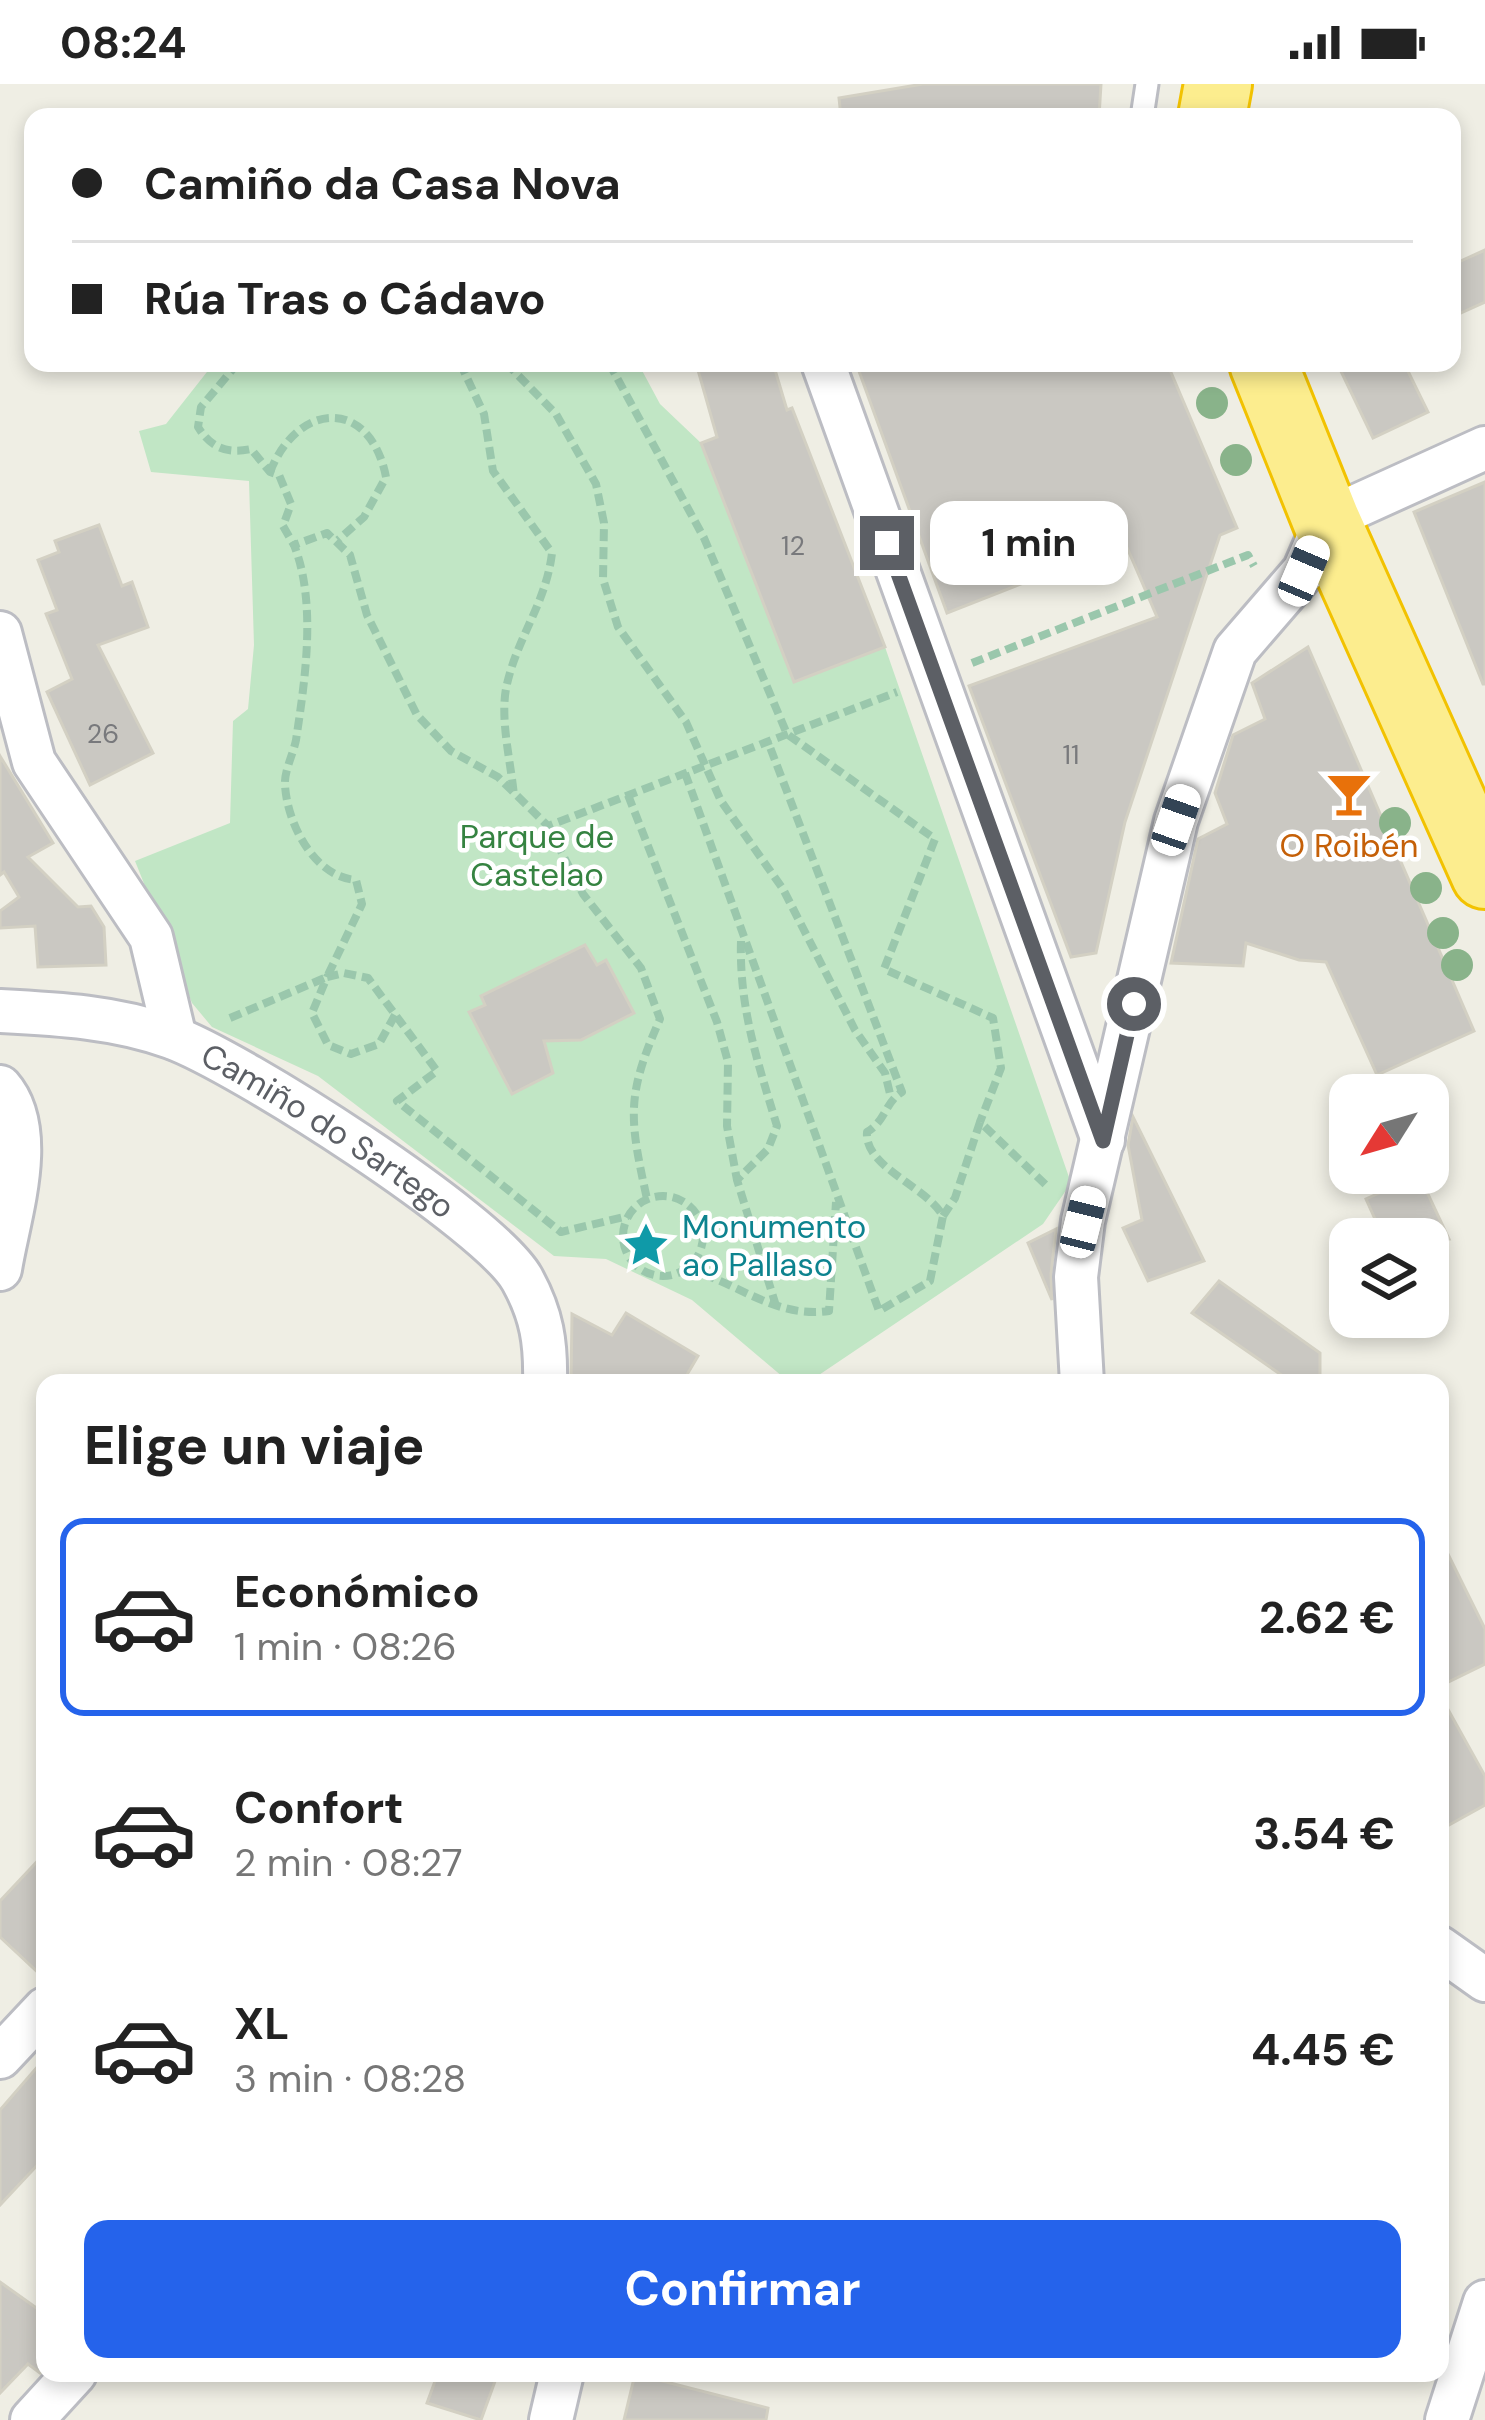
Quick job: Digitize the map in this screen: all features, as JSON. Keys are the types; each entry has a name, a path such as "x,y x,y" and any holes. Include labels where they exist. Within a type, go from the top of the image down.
{"highway":[{"path":"1267,372 1326,520 1485,875"}],"street":[{"path":"826,372 1103,1141"},
{"path":"1081,1374 1076,1277 1083,1222 1176,820 1235,651 1304,571 1326,520 1485,448"},
{"path":"0,633 34,763 152,937 175,1038"},
{"name":"Camiño do Sartego","path":"0,1011 119,1022 175,1038 290,1100 487,1242 520,1274 546,1331 544,1374"},
{"path":"0,1087 8,1096 20,1149 0,1269"},
{"path":"1449,1954 1485,1980"},
{"path":"0,2057 36,2019"},
{"path":"1447,2420 1485,2302"},
{"path":"32,2420 67,2382"},
{"path":"551,2420 560,2382"}],"path":[{"path":"230,372 201,407 197,427 207,441 231,453 251,449 279,476 290,505 283,526 294,545 306,635 293,757 284,778 288,809 315,863 341,879 356,880 362,904 312,1012 328,1046 351,1054 364,1052 391,1031 395,1015"},
{"path":"464,372 484,414 493,471 552,553 547,592 521,638 505,690 514,797"},
{"path":"515,372 556,414 596,484 604,523 603,579 618,627 657,674 721,801 794,907 855,1030 885,1073 891,1098 880,1124 867,1132 871,1154 919,1187 943,1216"},
{"path":"614,372 704,538 787,734 934,839 884,969 993,1018 1001,1068 955,1198 943,1216 930,1281 879,1311 685,773"},
{"path":"270,472 288,434 310,420 346,421 370,438 386,477 378,499 338,540"},
{"path":"294,545 328,533 338,540 350,555 394,678 417,716 451,751 498,777 548,826 584,894 641,968 660,1019 633,1078 637,1153 647,1199"},
{"path":"973,663 1248,555"},
{"path":"548,826 896,693"},
{"path":"768,742 902,1092 891,1098"},
{"path":"628,795 717,1022 728,1062 727,1126 737,1180 778,1309"},
{"path":"737,1180 768,1149 777,1126 748,1039 740,990 741,933"},
{"path":"212,1058 230,1017 291,997 327,977 344,973 368,978 437,1071 397,1101 560,1232 628,1216 647,1199 660,1196 685,1202 701,1222 701,1248 686,1269"},
{"path":"980,1122 1083,1222"},
{"path":"628,1216 623,1242 636,1266 660,1276 686,1269 715,1276 778,1309 829,1311 836,1201"}],"green space":[{"name":"Parque de Castelao","path":"207,372 643,372 660,404 701,443 794,681 885,647 1071,1183 1043,1224 820,1374 779,1374 692,1300 606,1259 554,1256 318,1076 212,1027 192,1003 135,861 230,823 233,721 248,709 254,645 249,481 151,472 139,431 166,424"}],"building":[{"path":"923,84 1101,84 1100,108 840,108 839,98"},
{"path":"1485,250 1485,302 1461,313 1461,261"},
{"path":"699,372 776,372 885,647 794,682 701,443 717,437"},
{"path":"859,372 1171,372 1237,528 1220,535 1125,822 1096,953 1071,957 969,686 1157,617 1125,543 947,613"},
{"path":"1341,372 1408,372 1428,412 1373,438"},
{"path":"1485,482 1485,684 1483,684 1414,512"},
{"path":"99,525 122,586 132,582 148,627 98,645 153,753 90,785 47,692 72,679 46,614 57,610 38,560 59,552 55,541"},
{"path":"1308,647 1474,1031 1377,1074 1326,962 1299,960 1246,943 1243,966 1171,963 1198,839 1227,824 1215,793 1233,735 1265,719 1252,683"},
{"path":"0,756 53,843 28,857 78,907 91,906 104,927 106,965 38,967 35,926 0,928 0,911 19,897 4,872 0,875"},
{"path":"585,945 597,965 606,960 634,1013 581,1040 544,1041 553,1073 512,1094 469,1012 485,1005 481,996"},
{"path":"1133,1117 1204,1261 1148,1281 1123,1228 1142,1220 1128,1145"},
{"path":"1377,1194 1428,1194 1439,1218 1375,1218 1366,1199"},
{"path":"1056,1229 1051,1274 1052,1300 1028,1243"},
{"path":"1219,1281 1320,1353 1320,1374 1280,1374 1192,1313"},
{"path":"626,1313 698,1356 687,1374 571,1374 572,1314 612,1335"},
{"path":"1449,1556 1485,1629 1485,1664 1449,1682"},
{"path":"1449,1711 1485,1776 1485,1805 1449,1825"},
{"path":"36,1863 36,1971 0,1937 0,1901"},
{"path":"36,2068 36,2167 0,2205 0,2110"},
{"path":"0,2282 36,2308 36,2370 28,2364 0,2393"},
{"path":"435,2382 495,2382 481,2420 427,2403"},
{"path":"633,2382 666,2382 768,2408 766,2420 624,2420"}],"place":[{"name":"O Roibén","path":"1349,794"},
{"name":"Monumento ao Pallaso","path":"646,1245"}],"route":[{"path":"887,543 1103,1141 1134,1004"}]}
